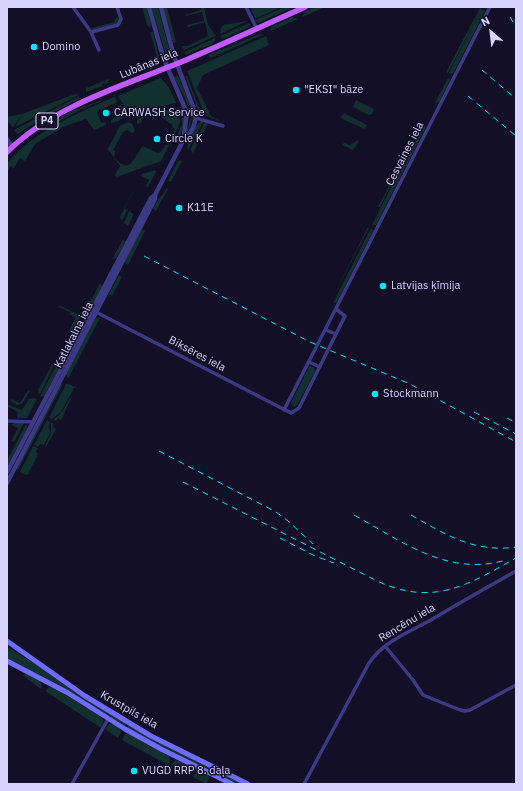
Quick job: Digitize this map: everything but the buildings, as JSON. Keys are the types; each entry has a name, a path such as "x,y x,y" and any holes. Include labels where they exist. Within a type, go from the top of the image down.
{"main road":[{"name":"Lubānas iela","path":"7,152 24,136 59,113 104,92 168,68 305,7"},
{"name":"Krustpils iela","path":"7,641 85,696 151,736 248,784"},
{"path":"7,645 22,655 37,662"},
{"name":"Krustpils iela","path":"7,661 68,693 108,719 161,749 232,784"}],"street":[{"path":"73,7 91,32 98,50"},
{"path":"91,32 118,25 121,19 117,7"},
{"name":"Katlakalna iela","path":"7,483 33,422 91,310 183,140 187,113 163,57 149,7"},
{"path":"160,7 177,64 194,108 196,118 223,126"},
{"path":"246,7 257,29"},
{"name":"Cesvaines iela","path":"284,410 490,7"},
{"name":"Katlakalna iela","path":"183,140 189,136 196,118"},
{"path":"7,139 12,147"},
{"name":"Katlakalna iela","path":"7,472 20,452 96,312 155,199 155,194"},
{"path":"309,362 320,367 344,316 336,309"},
{"name":"Biksēres iela","path":"91,310 291,413 299,408 320,367"},
{"path":"326,330 336,334"},
{"path":"7,421 33,422"},
{"name":"Rencēnu iela","path":"304,784 369,663 377,652 442,612 516,571"},
{"path":"385,646 424,695 460,710 470,710 516,685"},
{"path":"72,784 108,719"}],"green space":[{"path":"142,7 146,7 147,9 151,23 150,28 147,25"},
{"path":"151,7 158,7 170,53 166,54"},
{"path":"163,7 167,7 176,42 173,43"},
{"path":"201,7 204,7 208,25 216,36 184,50 181,46 187,46 208,36 205,22 188,27 187,25 204,21 202,12 185,16 201,10"},
{"path":"250,7 281,7 255,18"},
{"path":"285,7 294,7 258,23 255,20"},
{"path":"325,7 302,17 310,9"},
{"path":"480,8 481,9 448,73 446,72"},
{"path":"481,9 485,11 454,72 452,74 449,73"},
{"path":"292,17 298,19 270,31 271,27"},
{"path":"118,18 119,20 116,24 93,30 91,28 115,22 114,19"},
{"path":"248,21 220,34 223,25"},
{"path":"249,23 249,27 222,39 220,36"},
{"path":"150,32 153,32 159,57 157,57"},
{"path":"260,34 264,34 211,58 208,55"},
{"path":"266,36 269,45 203,75 197,88 211,116 223,123 205,115 187,71"},
{"path":"215,38 215,41 212,44 185,55 185,52"},
{"path":"155,64 155,67 152,69 129,74"},
{"path":"178,76 190,106 191,114 191,122 185,136 190,122 190,115 185,98 174,77"},
{"path":"185,76 187,76 202,115 199,112"},
{"path":"161,78 170,89 176,103 153,108 131,116 118,96"},
{"path":"448,78 450,80 439,102 435,103"},
{"path":"109,79 108,83 102,84 102,86 86,92 86,88"},
{"path":"78,94 77,96 15,127 22,114"},
{"path":"79,96 79,99 42,118 18,134 14,130"},
{"path":"112,96 76,112 53,125 52,124 57,119 72,111"},
{"path":"114,97 117,100 116,103 97,111 101,123 106,122 106,125 94,130 86,119 63,127 35,144 25,161 20,158 14,168 10,166 7,173 7,163 22,148 43,132 66,119"},
{"path":"356,100 374,109 372,114 369,115 353,107"},
{"path":"119,105 125,113 120,120 111,123 111,120 119,115"},
{"path":"180,107 183,108 184,121 177,143 174,142 182,124"},
{"path":"178,108 180,122 172,141 169,138 169,135 172,135 175,129 161,117 155,115 151,116 141,119 142,122 137,123 137,119 153,113"},
{"path":"344,113 367,125 365,129 344,120 341,117"},
{"path":"21,114 13,127 7,121 7,117"},
{"path":"128,122 132,124 135,130 134,132 132,133 127,130 123,132 113,150 115,151 114,157 120,163 128,165 131,163 143,146 158,153 161,152 165,145 170,144 161,161 117,177 115,175 120,166 107,148 109,147 120,126"},
{"path":"200,122 203,122 188,150 187,147 191,134"},
{"path":"205,122 208,124 193,153 191,148"},
{"path":"422,122 380,207 378,207"},
{"path":"423,124 425,124 425,129 376,225 372,225"},
{"path":"358,140 359,141 353,150 342,145 344,143 350,145"},
{"path":"178,161 182,161 171,182 168,181"},
{"path":"155,170 156,172 148,187 146,186 149,180 141,176 140,177 142,174"},
{"path":"167,188 168,189 156,211 154,210 153,207"},
{"path":"124,208 127,210 122,221 120,217"},
{"path":"129,211 134,214 128,226 124,223"},
{"path":"368,227 369,228 330,303"},
{"path":"371,228 373,231 337,302 333,303"},
{"path":"142,229 145,231 128,265 125,261"},
{"path":"123,239 125,242 116,258 112,259"},
{"path":"119,275 122,277 112,296 109,294"},
{"path":"100,283 102,286 90,309 85,312"},
{"path":"59,305 81,316 73,331 70,328 76,318 69,314 70,312 58,307"},
{"path":"82,318 69,348 65,349"},
{"path":"100,318 68,379 66,373 95,319"},
{"path":"63,353 65,357 44,396 40,396"},
{"path":"53,363 55,363 40,394 38,393 38,390"},
{"path":"309,367 314,367 315,372 297,405 293,407 291,403"},
{"path":"63,384 18,470 17,468 59,385"},
{"path":"66,384 77,388 74,388 61,412 52,419 49,418"},
{"path":"28,390 30,391 22,404 17,405 10,401 11,399 20,403"},
{"path":"70,398 71,399 61,420 58,418 56,421 53,420 62,412"},
{"path":"29,399 37,399 27,418 17,418 18,412 7,406 7,404 22,410"},
{"path":"47,420 50,422 50,433 44,445 40,444 38,447 34,445"},
{"path":"51,422 54,424 53,427 56,429 46,447 45,446 51,433"},
{"path":"14,423 24,423 14,442 11,441 18,428 11,425"},
{"path":"26,424 27,429 7,467 7,460"},
{"path":"33,446 38,448 36,452 38,454 28,474 26,475 20,472"},
{"path":"7,647 39,666 95,705 126,723 126,725 124,726 7,659"},
{"path":"26,674 40,681 42,686 41,689 22,675"},
{"path":"49,687 59,691 100,716 104,721 101,728 45,691"},
{"path":"109,724 119,728 121,732 118,738 105,729"},
{"path":"129,725 243,784 236,784 152,742 127,728"},
{"path":"128,733 169,756 169,764 168,765 122,740 125,734"},
{"path":"177,760 191,767 192,771 190,776 171,766 174,761"},
{"path":"199,770 208,775 209,779 206,784 193,777 196,771"}],"railway":[{"path":"510,17 516,27"},
{"path":"482,70 516,99"},
{"path":"468,96 516,136"},
{"path":"144,256 310,342 410,384 516,442"},
{"path":"474,412 516,434"},
{"path":"507,418 516,423"},
{"path":"159,451 276,512 313,544"},
{"path":"183,482 377,581 397,589 416,592 433,592 450,589 482,577 516,558"},
{"path":"354,515 408,546 445,560 465,564 485,564 506,560"},
{"path":"411,515 461,541 474,545 501,548 516,547"},
{"path":"280,538 315,556 334,563"}],"place":[{"name":"Domino","path":"34,47"},
{"name":"\"EKSI\" bāze","path":"296,90"},
{"name":"CARWASH Service","path":"106,113"},
{"name":"Circle K","path":"157,139"},
{"name":"K11E","path":"179,208"},
{"name":"Latvijas ķīmija","path":"383,286"},
{"name":"Stockmann","path":"375,394"},
{"name":"VUGD RRP 8. daļa","path":"134,771"}]}
